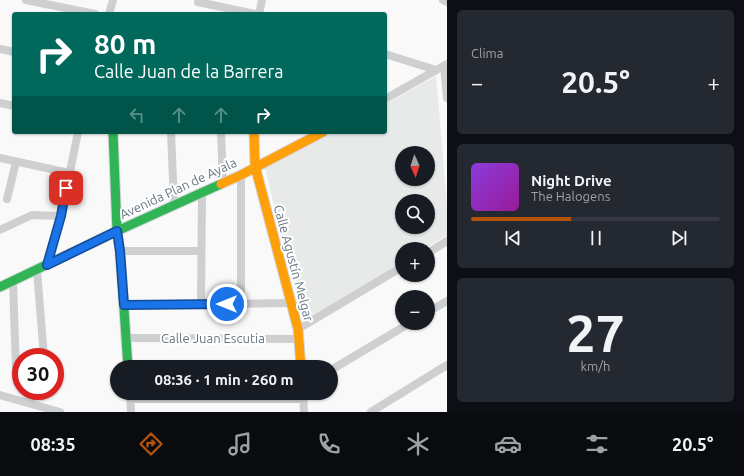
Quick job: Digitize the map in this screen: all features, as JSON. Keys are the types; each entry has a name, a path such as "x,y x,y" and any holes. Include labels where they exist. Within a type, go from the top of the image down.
{"street":[{"path":"26,0 44,2 87,12"},
{"path":"110,12 113,0"},
{"path":"259,12 262,0"},
{"path":"443,0 447,2"},
{"path":"198,2 246,12"},
{"path":"0,49 12,52"},
{"path":"387,54 442,67"},
{"path":"442,67 447,97"},
{"path":"387,97 442,67"},
{"path":"0,103 12,106"},
{"path":"47,265 61,216 78,134"},
{"path":"113,134 117,231 120,251 128,360"},
{"path":"170,134 174,204"},
{"path":"221,134 223,183"},
{"name":"Calle Agustín Melgar","path":"254,134 255,166 292,303 298,329 300,360"},
{"name":"Avenida Plan de Ayala","path":"0,287 174,204 240,175 310,135"},
{"path":"0,158 69,173"},
{"path":"7,199 16,162"},
{"path":"240,175 241,304"},
{"path":"201,304 202,192"},
{"path":"0,230 32,215 61,216"},
{"path":"435,249 447,241"},
{"path":"120,251 201,251"},
{"path":"37,270 43,348"},
{"path":"298,329 395,272"},
{"path":"13,282 15,348"},
{"path":"435,308 447,301"},
{"path":"124,305 292,303"},
{"path":"338,366 398,330"},
{"name":"Calle Juan Escutia","path":"126,338 299,339"},
{"path":"370,412 447,365"},
{"path":"0,395 60,412"},
{"path":"130,400 132,412"},
{"path":"303,400 304,412"}],"shaded area":[{"path":"436,76 447,206 447,235 435,242 395,242 395,267 303,322 265,168 330,134 387,134 387,103"}],"traffic: fast":[{"path":"113,134 117,231 120,251 128,360"},
{"path":"0,287 117,231 221,184"}],"traffic: slow":[{"path":"254,134 255,166 298,329 300,360"},
{"path":"221,184 319,134"}],"route":[{"path":"66,188 61,216 47,265 117,231 124,305 227,304"}]}
